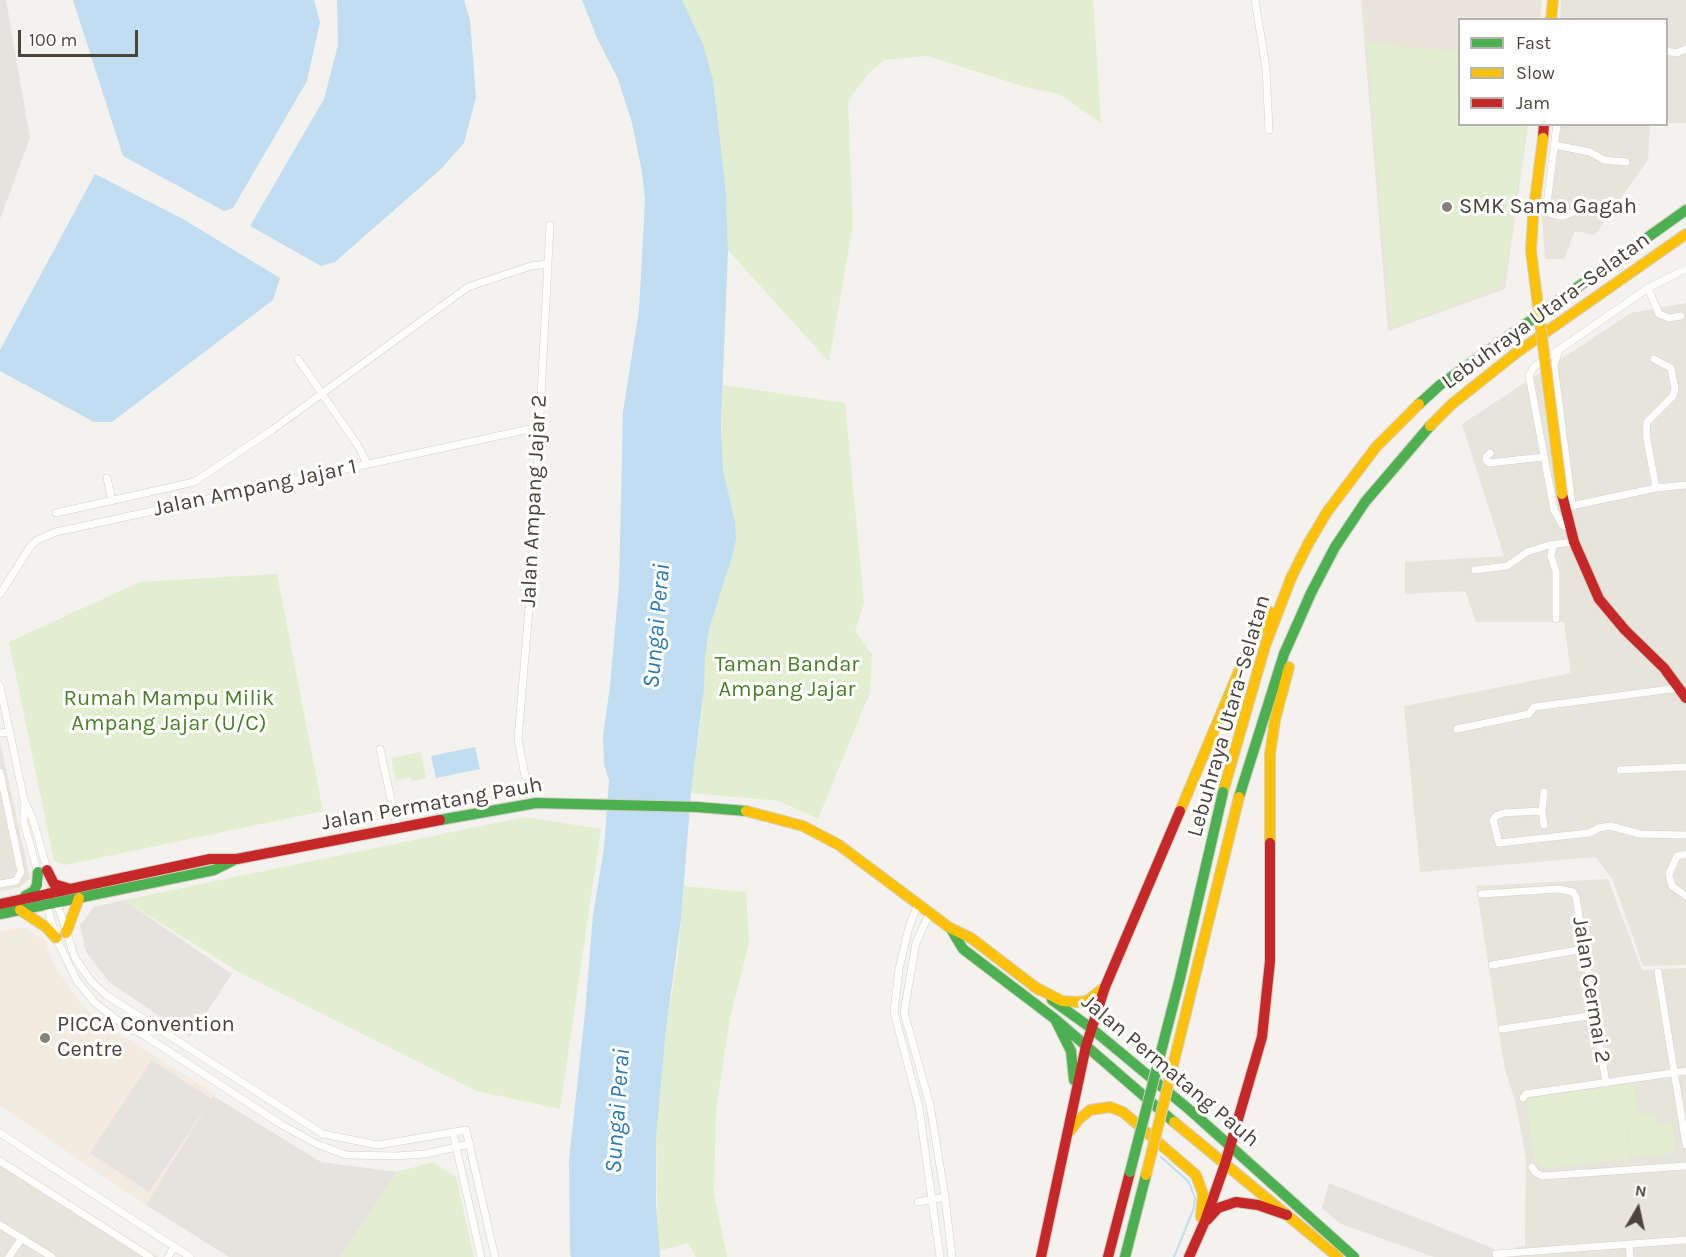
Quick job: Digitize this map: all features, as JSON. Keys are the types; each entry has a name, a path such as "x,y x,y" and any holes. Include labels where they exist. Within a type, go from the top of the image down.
{"main road":[{"path":"1551,18 1553,0"},
{"path":"1544,126 1531,251 1562,494 1569,508 1570,528 1599,599 1625,630 1664,668 1686,698"},
{"name":"Lebuhraya Utara–Selatan","path":"1108,1257 1180,978 1223,792 1265,645 1291,578 1308,544 1327,512 1376,447 1405,416 1440,385 1686,210"},
{"name":"Lebuhraya Utara–Selatan","path":"1125,1257 1239,797 1284,654 1311,593 1335,547 1365,502 1426,430 1452,404 1516,353 1686,234"},
{"path":"1041,1257 1086,1046 1105,987 1247,652 1291,578"},
{"path":"1189,1257 1226,1164 1262,1037 1270,961 1270,754 1283,688 1311,593"},
{"name":"Jalan Permatang Pauh","path":"0,904 18,905 50,899 70,889 210,859 237,859 397,827 536,803 697,807 750,811 803,826 839,845 950,928 971,938 1091,1028 1231,1146 1354,1257"},
{"path":"50,899 79,898 214,870 237,859"},
{"path":"0,914 18,905 34,891 42,871 54,884 70,889"},
{"path":"18,905 61,936 79,898"},
{"name":"Jalan Permatang Pauh","path":"950,928 963,950 1055,1019 1338,1257"},
{"path":"1033,986 1062,1001 1076,1002 1087,1001 1105,987"},
{"path":"1055,1019 1071,1051 1076,1094"},
{"path":"1069,1132 1084,1114 1104,1107 1117,1109 1149,1134 1192,1170 1200,1182 1203,1200 1197,1238"},
{"path":"1205,1221 1218,1208 1236,1202 1258,1205 1287,1215"}],"street":[{"path":"1256,0 1266,68 1269,130"},
{"path":"1668,51 1677,52 1686,49"},
{"path":"1557,126 1546,212 1558,216 1573,212"},
{"path":"1554,145 1590,152 1604,160 1626,162"},
{"name":"Jalan Ampang Jajar 2","path":"525,776 518,739 531,585 550,225"},
{"path":"56,513 194,482 468,287 531,266 547,264"},
{"path":"1570,528 1562,525 1554,510 1529,375 1534,367 1648,288 1686,269"},
{"path":"1648,288 1659,314 1669,318 1681,316"},
{"path":"1560,350 1555,357 1554,364 1569,508 1656,488 1686,485"},
{"path":"298,359 359,447 367,464"},
{"path":"1654,359 1671,368 1675,389 1673,396 1647,422 1646,434 1656,488"},
{"name":"Jalan Ampang Jajar 1","path":"0,594 30,547 46,535 538,427"},
{"path":"1490,453 1486,457 1489,463 1544,456"},
{"path":"107,478 112,501"},
{"path":"1475,570 1507,566 1527,552 1574,542"},
{"path":"1553,545 1551,556 1556,565 1556,619"},
{"path":"0,686 24,800 33,820 42,871 61,936 77,981 95,1003 117,1020 282,1125 317,1144 346,1155 369,1157 425,1154 470,1144"},
{"path":"1457,729 1529,714 1534,707 1680,688"},
{"path":"0,733 9,732"},
{"path":"380,749 397,827"},
{"path":"1620,770 1686,767"},
{"path":"0,772 3,804 21,872 16,881 0,884"},
{"path":"1544,792 1542,811 1544,825"},
{"path":"1542,811 1503,813 1496,816 1493,820 1498,843 1589,833 1610,826 1640,834 1686,836"},
{"path":"1686,854 1677,856 1669,874 1672,886 1686,896"},
{"name":"Jalan Cermai 2","path":"1481,894 1559,889 1573,892 1606,1083"},
{"path":"50,899 61,936 81,968 106,995 323,1134 378,1145 466,1130 495,1257"},
{"path":"918,904 909,927 899,969 894,1012 920,1107 940,1257"},
{"path":"930,912 916,943 904,1012 930,1105 952,1257"},
{"path":"1492,965 1584,949"},
{"path":"1658,972 1686,1145"},
{"path":"1502,1029 1595,1016"},
{"path":"1522,1098 1526,1094 1686,1071"},
{"path":"920,1107 930,1105"},
{"path":"0,1133 190,1257"},
{"path":"453,1133 481,1257"},
{"path":"0,1161 150,1257"},
{"path":"1532,1167 1542,1176 1686,1166"},
{"path":"918,1202 945,1197"},
{"path":"0,1225 52,1257"},
{"path":"9,1257 22,1238"},
{"path":"1496,1254 1554,1253 1686,1240"},
{"path":"1629,1244 1630,1257"},
{"path":"168,1257 174,1246"}],"shaded area":[{"path":"0,0 6,0 30,138 0,219"},
{"name":"SMK Sama Gagah","path":"1361,0 1542,0 1540,18 1458,18 1458,126 1528,126 1505,289 1388,331"},
{"path":"1561,0 1686,0 1686,123 1668,123 1668,18 1560,18"},
{"path":"1553,126 1650,126 1648,160 1595,235 1575,231 1564,259 1545,259 1542,218"},
{"path":"1686,303 1686,965 1643,966 1613,880 1595,857 1420,872 1404,706 1571,673 1564,622 1476,622 1465,591 1405,594 1405,562 1504,556 1462,424 1631,313"},
{"path":"0,742 30,878 19,888 0,891"},
{"path":"1608,879 1642,970 1686,968 1686,1257 1515,1257 1515,1247 1525,1246 1526,1158 1515,1101 1505,1070 1476,886"},
{"path":"124,900 232,974 190,1037 109,982 86,952 80,925 94,907"},
{"path":"23,927 45,941 54,965 78,1000 96,1019 215,1094 146,1205 0,1106 0,931"},
{"path":"152,1060 211,1099 149,1192 90,1153"},
{"path":"213,1096 321,1162 397,1172 340,1257 229,1257 146,1205"},
{"path":"0,1156 158,1257 0,1257"},
{"path":"1329,1183 1495,1249 1495,1257 1434,1257 1341,1224 1322,1208"}],"green space":[{"path":"682,0 1093,0 1101,123 1059,94 1025,87 928,56 884,60 869,73 848,101 853,225 829,362 728,250 726,193 713,79 703,44"},
{"name":"SMK Sama Gagah","path":"1367,43 1458,52 1458,126 1527,126 1503,285 1391,328"},
{"name":"Taman Bandar Ampang Jajar","path":"723,385 845,403 864,603 855,631 872,654 870,692 818,819 780,801 691,793 702,712 709,629 732,557 735,522 723,470 721,444"},
{"name":"Rumah Mampu Milik Ampang Jajar (U/C)","path":"277,574 323,811 65,865 54,861 9,642 140,582"},
{"path":"421,752 426,778 412,781 411,777 396,780 391,758"},
{"path":"525,817 601,829 560,1109 477,1091 237,971 124,900"},
{"path":"684,886 746,892 749,943 730,1018 716,1110 714,1193 727,1257 696,1257 688,1243 658,1251 656,1139 666,1029 678,954"},
{"path":"1634,1084 1638,1115 1654,1114 1657,1124 1627,1126 1629,1159 1547,1168 1535,1163 1526,1102 1530,1098"},
{"path":"1672,1123 1675,1153 1630,1157 1628,1127"},
{"path":"433,1162 456,1177 474,1257 340,1257 397,1172"}],"water":[{"path":"73,0 314,0 320,22 307,81 233,208 224,211 123,156"},
{"path":"337,0 464,0 470,20 476,97 464,143 441,169 335,262 321,266 250,226 324,99 338,45"},
{"name":"Sungai Perai","path":"582,0 682,0 703,44 713,79 726,193 728,250 721,426 723,470 735,522 736,539 709,629 705,657 704,689 691,793 681,919 666,1029 656,1139 656,1204 660,1257 571,1257 570,1253 569,1160 593,915 604,848 609,780 604,764 603,736 619,584 623,412 639,310 645,200 632,123 618,79 597,38"},
{"path":"95,174 183,219 280,278 273,300 112,422 94,422 0,371 0,350"},
{"path":"475,747 480,769 436,778 431,756"}],"waterway":[{"path":"1161,1157 1189,1182 1195,1198 1194,1208 1174,1257"}],"traffic: fast":[{"path":"1419,404 1440,385 1686,210"},
{"path":"1239,797 1284,654 1311,593 1335,547 1365,502 1430,426"},
{"path":"1130,1172 1180,978 1223,792"},
{"path":"440,820 536,803 697,807 746,811"},
{"path":"0,914 214,870 234,860"},
{"path":"25,896 34,891 38,872"},
{"path":"951,929 963,949 1055,1019 1174,1122"},
{"path":"1052,1000 1091,1028 1191,1111 1354,1257"},
{"path":"1055,1019 1071,1051 1074,1080"},
{"path":"1125,1257 1146,1175"}],"traffic: slow":[{"path":"1551,18 1553,0"},
{"path":"1543,138 1531,251 1562,494"},
{"path":"1430,426 1452,404 1516,353 1686,234"},
{"path":"1223,792 1265,646 1291,578 1308,544 1327,512 1376,447 1419,404"},
{"path":"1180,811 1247,652 1270,612"},
{"path":"1270,843 1270,754 1275,720 1289,667"},
{"path":"1146,1175 1239,797"},
{"path":"746,811 803,826 839,845 950,928 971,938 1039,990"},
{"path":"66,933 79,898"},
{"path":"20,910 46,927 56,938"},
{"path":"1033,986 1062,1001 1076,1002 1087,1001 1105,987"},
{"path":"1070,1131 1090,1110 1110,1107 1123,1112 1196,1175 1203,1194 1201,1217"},
{"path":"1174,1122 1338,1257"}],"traffic: jam":[{"path":"1543,138 1544,126"},
{"path":"1562,494 1574,542 1599,599 1625,630 1664,668 1686,698"},
{"path":"1041,1257 1086,1046 1105,987 1180,811"},
{"path":"0,904 210,859 237,859 440,820"},
{"path":"1189,1257 1205,1221 1225,1164 1262,1037 1270,961 1270,843"},
{"path":"47,870 54,884 70,889"},
{"path":"1108,1257 1130,1172"},
{"path":"1207,1220 1218,1208 1236,1202 1258,1205 1287,1215"}],"place":[{"name":"SMK Sama Gagah","path":"1447,207"},
{"name":"PICCA Convention Centre","path":"45,1038"}]}
